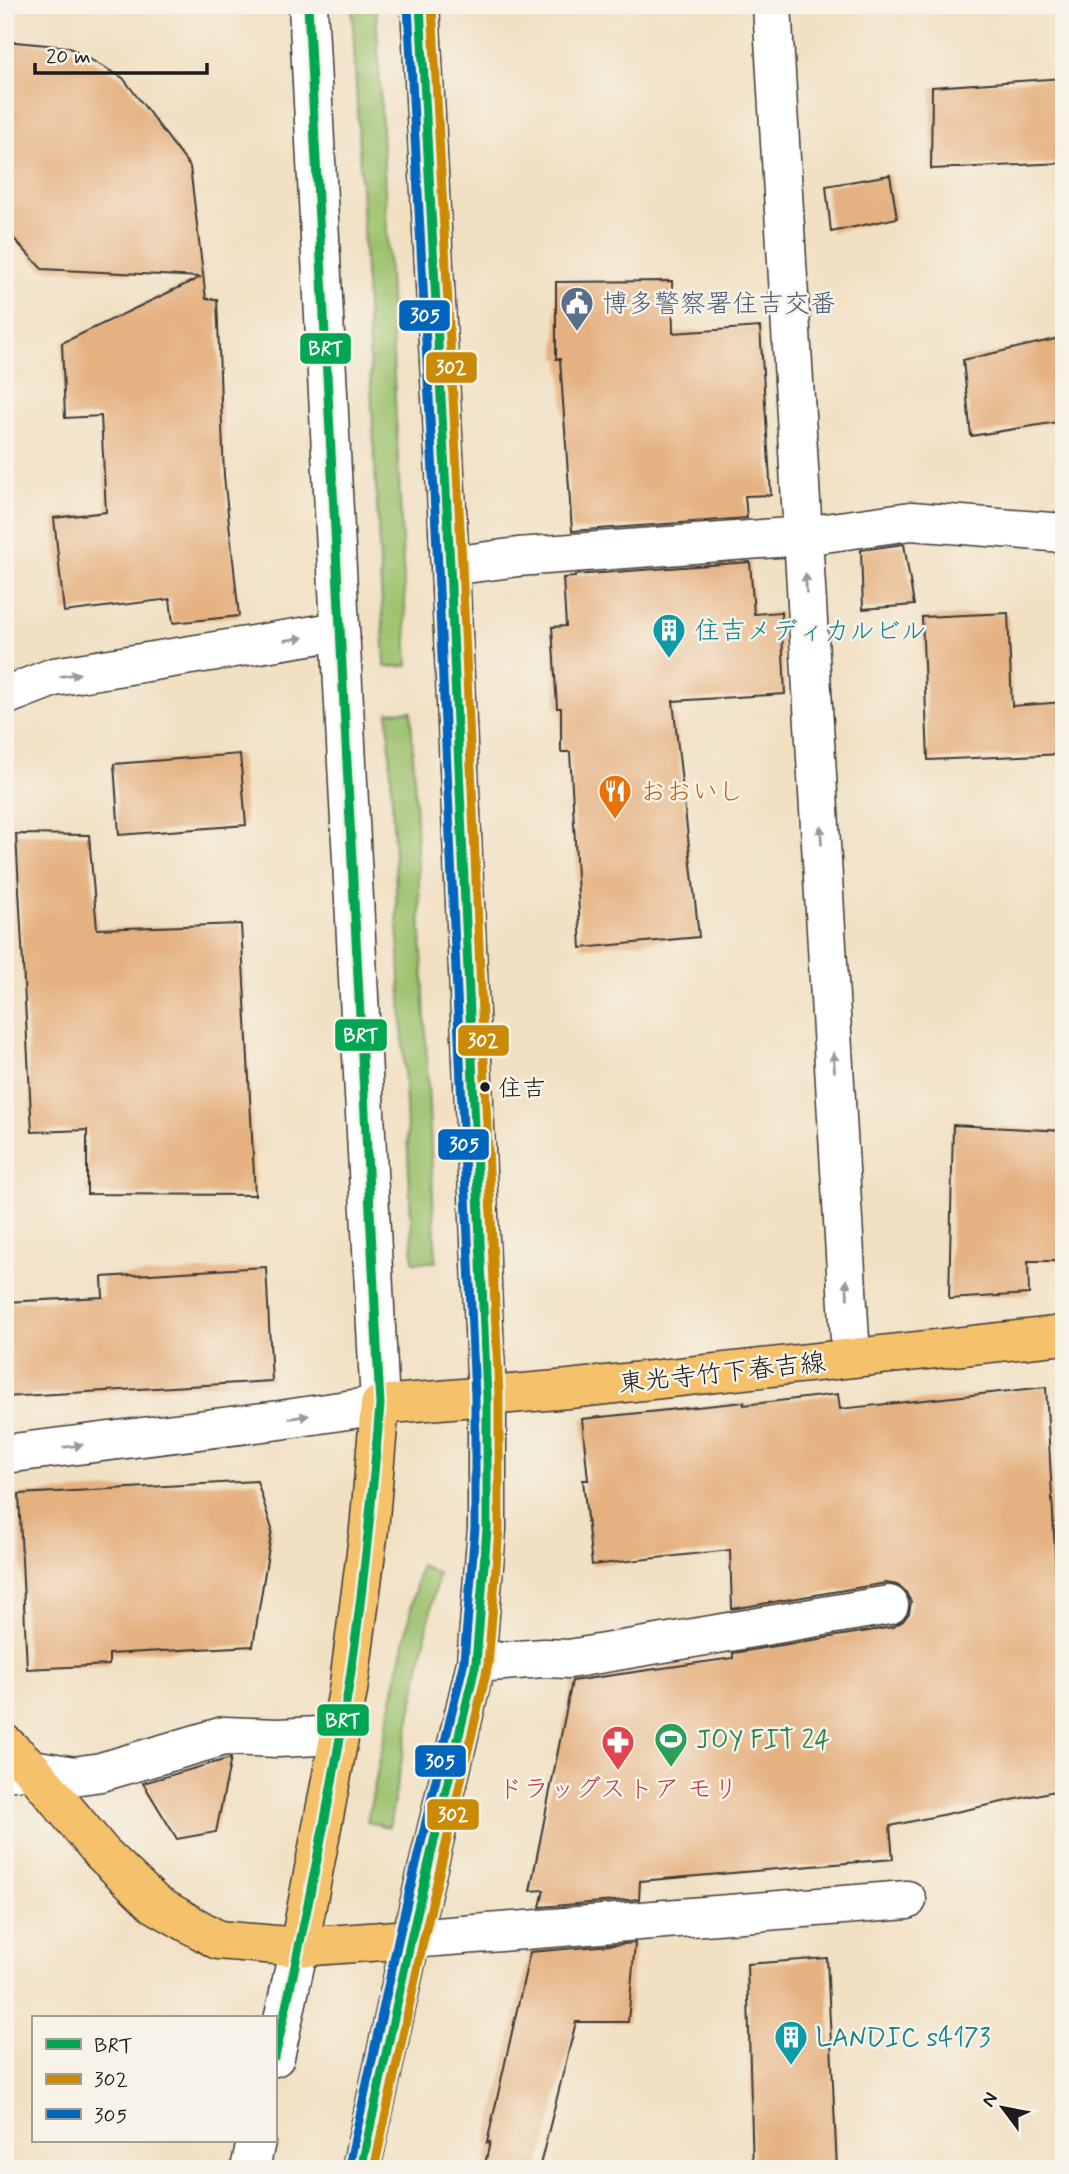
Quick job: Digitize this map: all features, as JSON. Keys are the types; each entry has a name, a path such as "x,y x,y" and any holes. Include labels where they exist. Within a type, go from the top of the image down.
{"main road":[{"name":"東光寺竹下春吉線","path":"380,1405 486,1397 1064,1335"},
{"path":"14,1762 155,1904 218,1940 299,1947 411,1939 476,1663 487,1529 486,1397"},
{"path":"299,1947 348,1691 369,1529 380,1405"}],"street":[{"path":"5,1454 380,1405 308,5"},
{"path":"420,5 450,566 486,1397"},
{"path":"772,5 851,1357"},
{"path":"450,566 518,558 803,536 911,520 1064,533"},
{"path":"5,696 54,677 340,631"},
{"path":"476,1663 569,1659 889,1605"},
{"path":"14,1762 74,1776 101,1772 225,1736 278,1738 339,1735"},
{"path":"361,2169 411,1939 907,1900"},
{"path":"276,2052 299,1947"},
{"path":"250,2169 256,2142"}],"green space":[{"path":"352,5 376,5 408,666 385,667"},
{"path":"411,711 436,1262 413,1262 388,712"},
{"path":"420,1565 438,1573 389,1827 367,1822"}],"building":[{"path":"5,41 68,47 123,78 190,167 206,299 217,299 224,476 239,616 173,623 170,599 64,612 54,518 106,512 101,416 65,418 62,343 201,277 42,269 5,229"},
{"path":"1064,78 1064,163 931,169 932,87"},
{"path":"890,175 897,218 831,232 826,186"},
{"path":"672,281 673,333 760,327 771,495 745,496 747,518 572,531 560,359 556,359 556,282"},
{"path":"1064,337 1064,421 971,436 963,360"},
{"path":"904,544 914,605 863,609 861,550"},
{"path":"750,562 754,614 781,612 785,694 673,701 699,937 581,948 570,752 561,752 561,708 557,708 552,627 566,626 563,578"},
{"path":"1008,613 1012,706 1064,702 1064,754 928,760 922,617"},
{"path":"240,754 246,825 119,835 114,764"},
{"path":"16,834 89,835 97,929 241,924 255,1195 87,1194 87,1130 32,1132"},
{"path":"953,1125 1064,1131 1064,1261 1028,1261 1029,1294 949,1299"},
{"path":"266,1267 272,1381 5,1397 5,1302 103,1297 102,1277"},
{"path":"1046,1387 1059,1624 1064,1623 1064,1789 890,1826 893,1859 640,1881 639,1899 540,1907 544,1890 530,1891 572,1681 733,1658 733,1653 893,1627 909,1613 911,1602 905,1591 897,1585 886,1583 732,1609 730,1550 592,1565 583,1480 588,1480 582,1419 838,1394 840,1409"},
{"path":"257,1481 272,1529 253,1646 109,1654 109,1665 27,1669 19,1494"},
{"path":"231,1758 216,1832 177,1839 143,1783"},
{"path":"635,1943 628,2022 576,2022 539,2169 484,2169 490,2142 487,2143 530,1952"},
{"name":"LANDIC s4173","path":"827,1958 837,2169 753,2169 747,1964"}],"transit line":[{"name":"BRT","path":"276,2052 314,1875 348,1691 367,1548 380,1405 308,5"},
{"name":"BRT","path":"361,2169 411,1939 476,1663 487,1529 487,1397 450,566 420,5"},
{"name":"302","path":"374,2169 423,1942 488,1665 499,1530 499,1396 462,565 432,5"},
{"name":"305","path":"349,2166 399,1936 464,1661 475,1528 475,1397 438,567 408,6"}],"place":[{"name":"博多警察署住吉交番","path":"577,333"},
{"name":"住吉メディカルビル","path":"669,660"},
{"name":"おおいし","path":"615,821"},
{"name":"住吉","path":"485,1087"},
{"name":"JOY FIT 24","path":"671,1769"},
{"name":"ドラッグストア モリ","path":"618,1772"},
{"name":"LANDIC s4173","path":"791,2067"}]}
